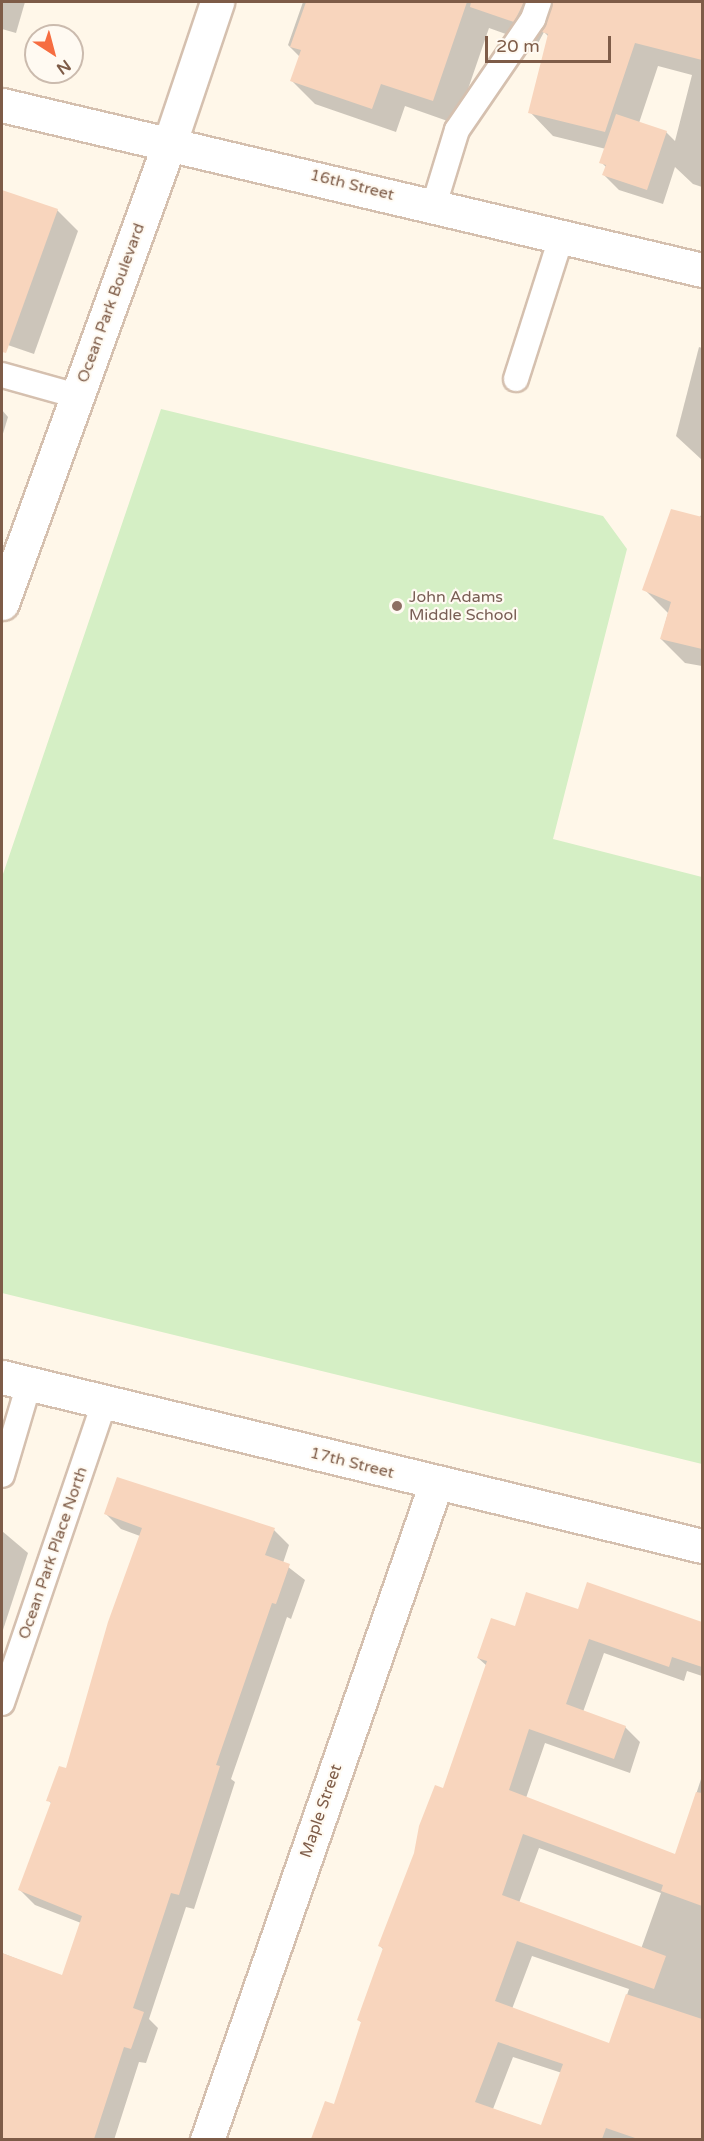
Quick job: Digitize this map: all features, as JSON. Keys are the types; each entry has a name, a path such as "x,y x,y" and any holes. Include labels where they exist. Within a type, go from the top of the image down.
{"street":[{"name":"Ocean Park Boulevard","path":"2,603 170,142 217,2"},
{"name":"16th Street","path":"2,105 170,142 702,270"},
{"name":"17th Street","path":"15,1381 702,1546"},
{"name":"Maple Street","path":"207,2139 436,1483"}],"lane":[{"path":"434,205 457,130 533,19 539,2"},
{"path":"516,379 561,235"},
{"path":"2,375 77,396"},
{"path":"2,1475 15,1381"},
{"name":"Ocean Park Place North","path":"2,1703 104,1403"}],"green space":[{"name":"John Adams Middle School","path":"161,409 603,516 627,549 553,839 702,877 702,1464 2,1293 2,877"}],"building":[{"path":"306,2 467,2 433,101 381,84 372,109 290,81 301,50 290,47"},
{"path":"471,2 524,2 514,22 470,7"},
{"path":"553,2 702,2 702,60 635,43 605,132 528,113 548,34 542,32"},
{"path":"616,114 667,131 647,190 602,175 606,165 599,163"},
{"path":"2,190 58,209 6,353 2,352"},
{"path":"671,509 702,517 702,649 660,639 671,602 642,590"},
{"path":"117,1477 275,1528 265,1555 290,1564 276,1604 272,1603 216,1765 220,1766 179,1895 171,1893 133,2008 144,2012 131,2049 124,2047 94,2139 2,2139 2,1953 62,1975 82,1916 18,1890 51,1802 46,1801 59,1766 66,1768 108,1622 142,1528 104,1514"},
{"path":"587,1582 702,1622 702,1667 672,1657 669,1667 589,1639 566,1704 626,1726 614,1759 529,1729 509,1790 675,1854 696,1792 702,1793 702,1906 661,1891 663,1885 523,1834 502,1895 666,1956 654,1989 517,1941 495,2001 609,2043 626,1994 702,2019 702,2139 638,2139 606,2128 602,2139 311,2139 325,2101 334,2104 361,2022 357,2020 383,1948 378,1946 414,1853 419,1826 435,1785 443,1788 487,1661 477,1658 491,1618 515,1626 526,1592 578,1609","holes":["498,2042 563,2064 541,2125 475,2102"]}],"place":[{"name":"John Adams Middle School","path":"397,606"}]}
